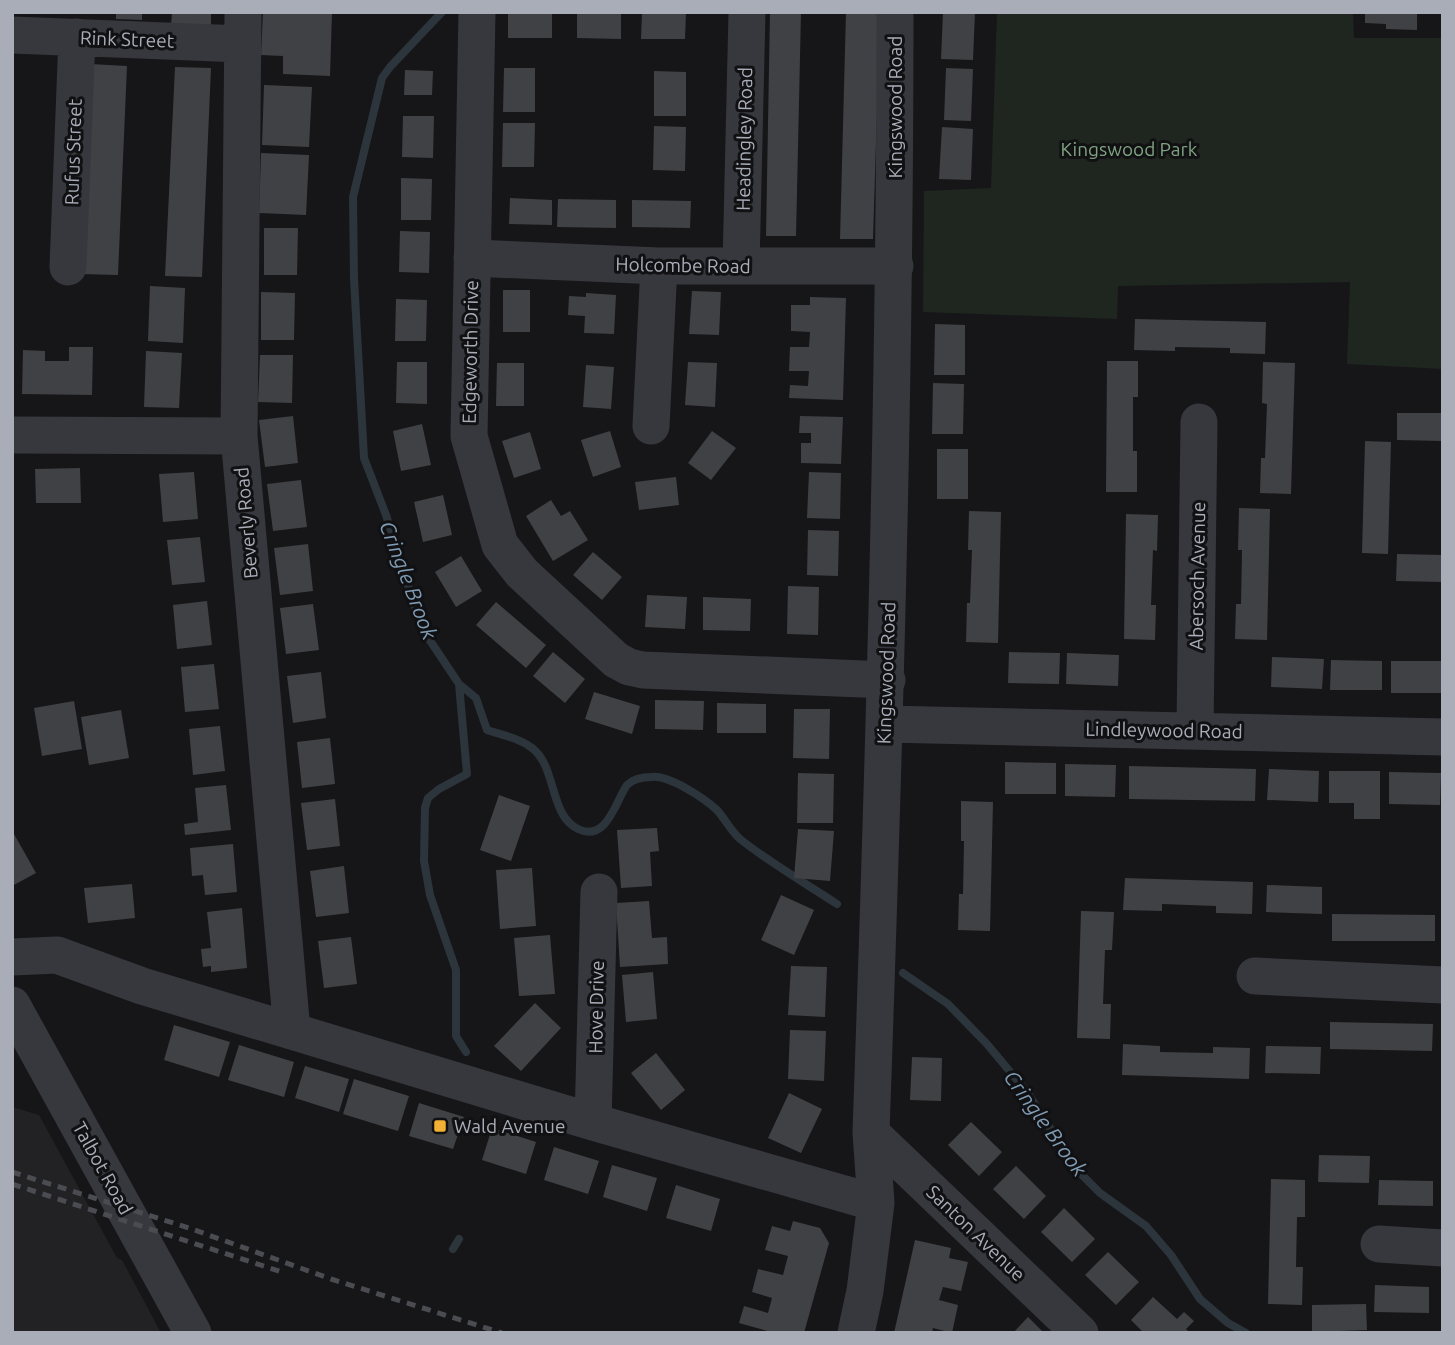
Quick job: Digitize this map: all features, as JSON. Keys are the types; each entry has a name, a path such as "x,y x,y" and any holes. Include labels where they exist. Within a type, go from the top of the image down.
{"street":[{"name":"Edgeworth Drive","path":"477,12 469,436 500,545 522,573 616,660 629,667 643,670 887,680"},
{"name":"Headingley Road","path":"741,266 747,12"},
{"name":"Kingswood Road","path":"856,1333 865,1291 876,1203 871,1133 887,680 895,266 895,12"},
{"name":"Rink Street","path":"12,35 77,37 242,28"},
{"name":"Beverly Road","path":"242,28 239,436 292,1031"},
{"name":"Rufus Street","path":"68,267 77,37"},
{"name":"Holcombe Road","path":"472,258 659,266 895,266"},
{"path":"651,426 659,266"},
{"name":"Abersoch Avenue","path":"1195,730 1199,422"},
{"path":"12,436 239,436"},
{"name":"Lindleywood Road","path":"885,723 1443,737"},
{"name":"Hove Drive","path":"593,1122 599,892"},
{"path":"12,957 57,955 142,986 593,1122 876,1203"},
{"path":"1255,976 1443,985"},
{"name":"Talbot Road","path":"12,1005 193,1333"},
{"name":"Santon Avenue","path":"871,1133 1080,1333"},
{"path":"1379,1244 1443,1248"}],"shaded area":[{"path":"12,1107 39,1115 161,1333 12,1333"}],"green space":[{"name":"Kingswood Park","path":"997,12 1353,12 1354,38 1443,38 1443,369 1347,364 1350,282 1118,286 1117,319 923,312 924,191 991,188"}],"building":[{"path":"116,12 142,12 142,20 116,19"},
{"path":"172,12 211,12 211,28 171,26"},
{"path":"263,12 332,12 330,76 283,74 283,56 261,55"},
{"path":"508,12 552,12 552,38 508,38"},
{"path":"577,12 621,12 621,39 577,38"},
{"path":"642,12 686,12 685,39 641,39"},
{"path":"770,12 801,12 796,236 766,236"},
{"path":"846,12 880,12 873,239 840,239"},
{"path":"943,12 975,12 973,60 941,59"},
{"path":"1365,12 1417,12 1417,30 1386,29 1386,24 1365,23"},
{"path":"90,64 127,66 118,275 81,274"},
{"path":"175,67 211,68 202,277 165,276"},
{"path":"504,68 535,68 535,112 503,112"},
{"path":"946,68 973,69 971,121 944,120"},
{"path":"405,70 433,71 432,95 404,95"},
{"path":"654,71 686,72 686,116 654,116"},
{"path":"264,85 312,87 309,147 262,145"},
{"path":"403,116 434,116 433,158 402,157"},
{"path":"503,123 535,123 534,167 502,167"},
{"path":"654,126 686,127 685,171 653,170"},
{"path":"942,127 973,129 971,180 939,179"},
{"path":"261,153 309,155 306,215 259,213"},
{"path":"401,178 432,179 431,220 401,220"},
{"path":"510,198 552,200 552,225 509,224"},
{"path":"558,199 616,200 616,228 557,227"},
{"path":"632,200 691,201 690,228 632,227"},
{"path":"264,228 298,228 297,275 264,275"},
{"path":"400,231 430,232 429,273 399,272"},
{"path":"150,286 185,288 183,343 148,341"},
{"path":"503,290 530,290 530,332 503,332"},
{"path":"692,291 721,292 719,335 689,334"},
{"path":"261,292 295,293 294,340 261,340"},
{"path":"586,293 616,295 614,334 584,333 585,316 568,315 569,296 586,297"},
{"path":"810,297 846,298 843,400 789,398 790,385 808,386 809,371 789,371 790,347 809,347 810,332 791,331 791,305 810,305"},
{"path":"396,299 427,300 426,341 395,341"},
{"path":"1135,319 1266,322 1265,354 1230,353 1230,348 1175,347 1175,351 1134,350"},
{"path":"935,324 965,325 965,375 934,375"},
{"path":"69,347 93,347 92,395 22,394 23,350 45,351 45,361 69,361"},
{"path":"146,351 182,353 179,408 144,407"},
{"path":"260,355 293,355 292,403 258,402"},
{"path":"1107,361 1138,361 1138,397 1133,397 1133,451 1137,451 1137,492 1106,492"},
{"path":"397,362 427,362 427,404 396,403"},
{"path":"688,362 717,363 715,407 685,405"},
{"path":"1263,362 1295,363 1291,494 1260,493 1261,458 1265,458 1267,404 1262,403"},
{"path":"497,363 524,363 524,406 496,406"},
{"path":"586,365 614,367 611,409 583,407"},
{"path":"933,383 964,384 963,434 932,434"},
{"path":"1397,413 1443,413 1443,441 1397,440"},
{"path":"293,416 298,463 265,467 259,420"},
{"path":"800,416 843,417 841,464 801,463 801,443 811,443 811,433 799,433"},
{"path":"422,424 431,465 401,471 393,431"},
{"path":"610,431 621,467 593,477 581,440"},
{"path":"712,431 736,448 711,480 688,463"},
{"path":"530,432 541,469 514,478 502,441"},
{"path":"1365,441 1391,442 1388,554 1362,553"},
{"path":"937,449 968,449 968,499 937,499"},
{"path":"80,468 81,503 36,503 35,469"},
{"path":"194,472 198,519 163,522 159,474"},
{"path":"809,472 841,473 840,519 807,518"},
{"path":"676,477 679,505 639,510 635,482"},
{"path":"301,480 307,527 273,531 267,484"},
{"path":"443,495 452,535 423,542 414,502"},
{"path":"551,500 561,516 570,511 588,540 553,561 526,516"},
{"path":"1239,508 1270,509 1267,640 1235,639 1236,604 1241,604 1242,550 1238,550"},
{"path":"969,511 1001,512 998,643 966,642 972,550 968,550"},
{"path":"1126,514 1158,515 1157,551 1153,550 1151,605 1156,605 1155,640 1124,639"},
{"path":"808,530 839,531 838,576 807,575"},
{"path":"200,537 205,582 172,585 167,540"},
{"path":"308,544 313,591 280,595 274,548"},
{"path":"593,552 622,577 602,600 573,575"},
{"path":"1397,554 1443,555 1443,582 1396,581"},
{"path":"461,556 482,591 456,607 435,572"},
{"path":"788,586 819,587 818,635 787,634"},
{"path":"647,595 687,597 685,629 645,627"},
{"path":"703,597 751,599 750,631 703,630"},
{"path":"207,601 212,645 177,649 173,605"},
{"path":"496,602 546,645 526,668 476,625"},
{"path":"313,604 319,650 286,654 280,608"},
{"path":"553,652 585,679 565,703 533,676"},
{"path":"1009,652 1060,653 1059,684 1008,683"},
{"path":"1067,653 1119,655 1118,686 1066,684"},
{"path":"1272,657 1324,659 1322,689 1271,687"},
{"path":"1331,660 1382,661 1382,690 1330,690"},
{"path":"1391,661 1441,661 1443,693 1391,693"},
{"path":"214,664 219,709 185,712 181,667"},
{"path":"321,672 326,718 293,723 287,676"},
{"path":"594,692 640,706 632,734 585,719"},
{"path":"655,700 704,701 703,730 655,729"},
{"path":"74,701 82,749 42,756 34,708"},
{"path":"717,703 766,704 766,733 717,733"},
{"path":"794,709 830,709 829,759 793,758"},
{"path":"121,710 129,758 89,765 81,717"},
{"path":"220,726 225,771 193,775 189,729"},
{"path":"330,738 335,784 302,788 297,742"},
{"path":"1005,762 1056,763 1056,794 1005,794"},
{"path":"1065,764 1116,765 1115,797 1065,796"},
{"path":"1129,766 1256,769 1255,801 1129,799"},
{"path":"1269,769 1319,771 1318,802 1267,800"},
{"path":"1329,771 1380,771 1380,819 1354,819 1354,803 1329,803"},
{"path":"1389,772 1441,773 1440,805 1389,804"},
{"path":"798,773 834,774 833,823 797,823"},
{"path":"226,785 231,830 185,835 184,824 198,822 195,788"},
{"path":"499,795 530,806 511,861 480,850"},
{"path":"335,799 340,846 307,850 301,803"},
{"path":"961,801 993,802 990,931 958,930 959,894 963,894 964,841 961,841"},
{"path":"657,828 659,851 650,852 652,886 621,888 617,830"},
{"path":"798,829 834,831 830,881 794,878"},
{"path":"14,834 36,873 12,886 12,836"},
{"path":"233,844 237,892 205,895 203,875 192,876 190,848"},
{"path":"344,866 349,913 316,917 310,871"},
{"path":"532,868 536,926 500,929 496,870"},
{"path":"1125,878 1253,882 1252,914 1216,913 1216,906 1162,904 1162,911 1123,910"},
{"path":"132,884 135,918 88,923 84,888"},
{"path":"1267,885 1322,887 1322,914 1266,912"},
{"path":"781,895 814,910 794,955 761,940"},
{"path":"649,901 652,938 667,937 668,964 620,967 616,903"},
{"path":"242,908 247,968 211,972 211,966 203,967 201,949 211,948 207,912"},
{"path":"1081,911 1114,912 1112,950 1105,950 1103,1004 1111,1004 1110,1039 1077,1038"},
{"path":"1332,914 1435,915 1435,941 1332,941"},
{"path":"550,935 555,994 519,996 514,938"},
{"path":"351,937 357,984 324,988 318,941"},
{"path":"791,966 827,967 825,1017 788,1015"},
{"path":"653,972 657,1019 626,1022 622,975"},
{"path":"535,1003 561,1028 521,1071 494,1046"},
{"path":"1330,1022 1433,1024 1432,1051 1330,1049"},
{"path":"174,1025 230,1042 219,1077 164,1060"},
{"path":"790,1030 826,1031 824,1081 788,1079"},
{"path":"1123,1044 1160,1046 1160,1052 1213,1053 1213,1047 1250,1048 1249,1079 1122,1075"},
{"path":"239,1045 294,1062 284,1097 228,1080"},
{"path":"1266,1046 1321,1047 1320,1074 1265,1073"},
{"path":"656,1053 685,1090 661,1110 631,1073"},
{"path":"912,1057 942,1058 941,1101 910,1100"},
{"path":"305,1066 349,1079 339,1112 295,1098"},
{"path":"354,1079 409,1096 398,1131 343,1114"},
{"path":"789,1093 822,1109 801,1153 768,1138"},
{"path":"419,1103 464,1117 453,1149 409,1136"},
{"path":"971,1122 1002,1152 979,1176 948,1145"},
{"path":"492,1128 536,1142 526,1174 482,1160"},
{"path":"554,1147 599,1161 588,1194 544,1180"},
{"path":"1319,1155 1370,1156 1369,1183 1318,1182"},
{"path":"612,1165 657,1178 647,1211 603,1197"},
{"path":"1016,1166 1046,1196 1024,1219 993,1189"},
{"path":"1271,1179 1305,1180 1305,1217 1297,1217 1296,1267 1303,1267 1302,1305 1268,1304"},
{"path":"1379,1180 1433,1181 1433,1206 1378,1205"},
{"path":"676,1185 720,1199 711,1231 666,1218"},
{"path":"1064,1208 1095,1239 1072,1262 1041,1232"},
{"path":"793,1221 820,1228 829,1243 804,1333 775,1333 739,1323 744,1306 768,1313 772,1298 752,1292 758,1269 783,1275 788,1256 765,1250 772,1226 790,1231"},
{"path":"915,1240 951,1248 949,1258 968,1262 961,1291 943,1287 939,1300 958,1305 952,1333 933,1328 932,1333 894,1333"},
{"path":"1108,1252 1139,1282 1116,1305 1085,1275"},
{"path":"1375,1285 1429,1287 1429,1313 1374,1312"},
{"path":"1153,1297 1177,1319 1184,1312 1194,1321 1186,1329 1190,1333 1144,1333 1131,1320"},
{"path":"1366,1304 1367,1330 1312,1332 1312,1305"},
{"path":"1028,1317 1044,1333 1013,1333"}],"waterway":[{"name":"Cringle Brook","path":"442,12 382,78 353,197 354,279 364,458 427,636 459,684 476,698 487,730 522,742 540,756 562,813 578,829 588,832 603,825 632,781 659,777 686,788 704,800 717,810 740,839 775,865 837,904"},
{"path":"459,684 467,774 428,798 425,808 424,861 430,895 456,970 456,1036 466,1052"},
{"name":"Cringle Brook","path":"903,973 948,1004 987,1044 1027,1092 1076,1169 1100,1193 1146,1226 1171,1255 1200,1299 1228,1323 1246,1333"},
{"path":"453,1249 459,1239"}],"railway":[{"path":"12,1172 502,1333"},
{"path":"12,1184 285,1273"}],"place":[{"name":"Wald Avenue","path":"440,1126"}]}
